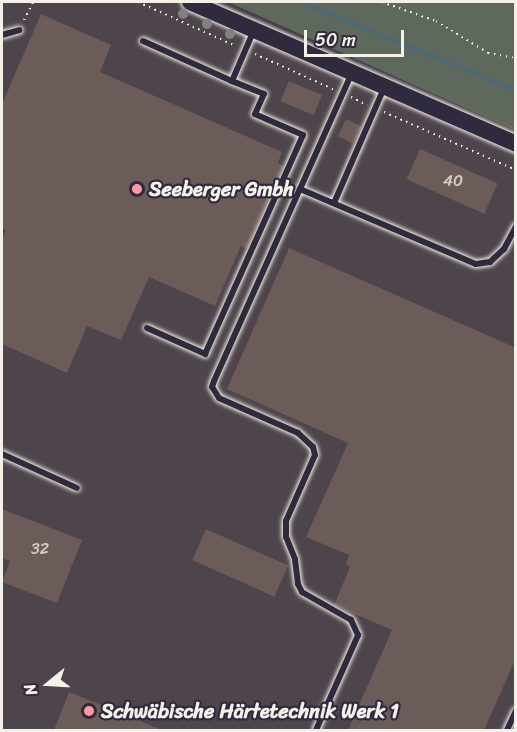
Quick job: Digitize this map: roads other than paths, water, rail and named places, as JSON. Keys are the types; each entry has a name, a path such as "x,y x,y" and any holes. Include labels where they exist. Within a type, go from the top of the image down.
{"street":[{"path":"190,2 516,144"}],"lane":[{"path":"2,35 19,30"},
{"path":"232,81 254,30"},
{"path":"143,41 264,94 255,114 303,135 205,354 147,328"},
{"path":"316,730 358,635 351,620 302,592 298,584 295,559 286,537 286,520 315,455 314,447 298,433 219,398 212,387 353,73"},
{"path":"334,203 385,87"},
{"path":"300,189 476,264 490,262 504,249 516,226"},
{"path":"2,454 77,488"},
{"path":"507,730 516,711"}],"waterway":[{"path":"300,2 516,90"}],"place":[{"name":"Seeberger Gmbh","path":"137,189"},
{"name":"Schwäbische Härtetechnik Werk 1","path":"89,711"}]}
